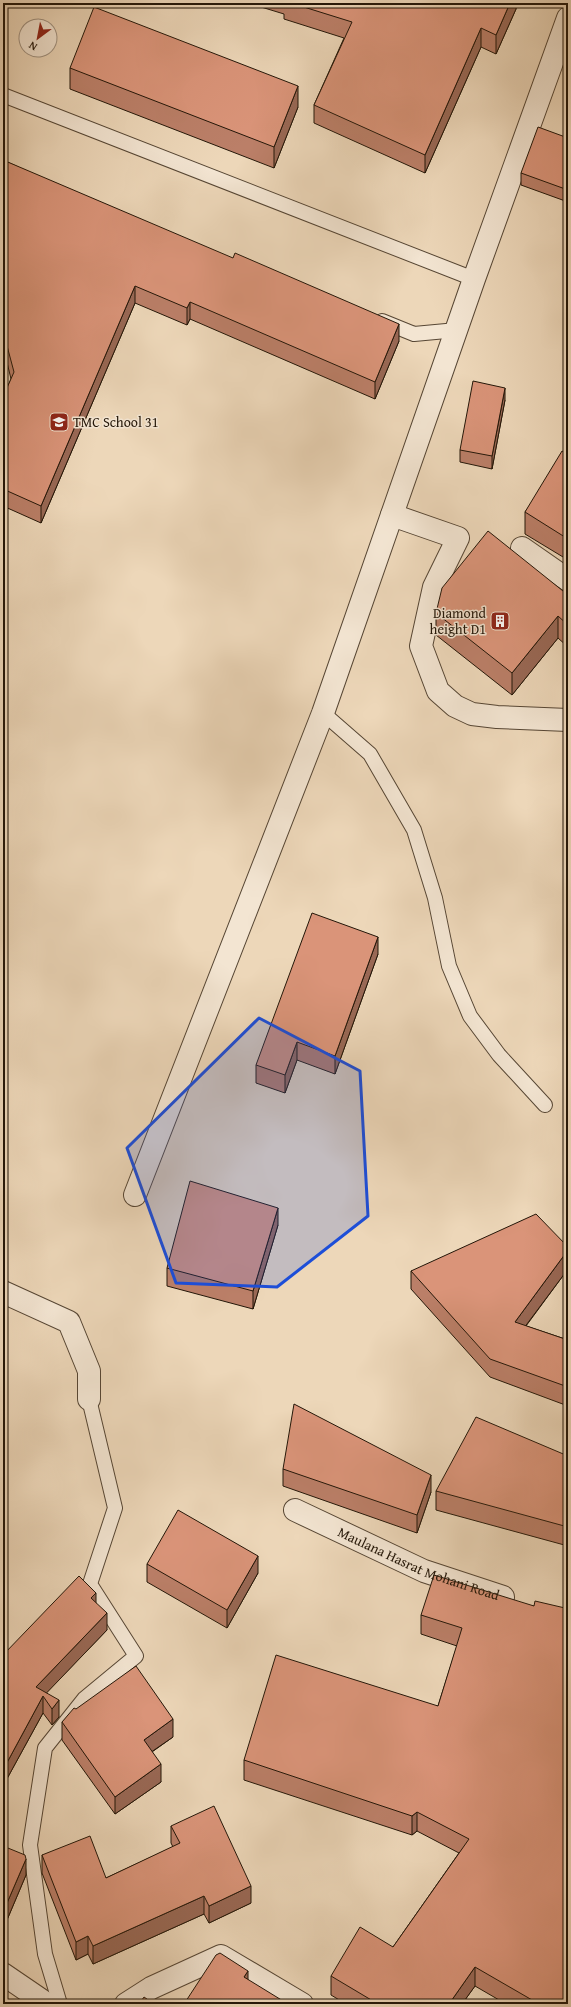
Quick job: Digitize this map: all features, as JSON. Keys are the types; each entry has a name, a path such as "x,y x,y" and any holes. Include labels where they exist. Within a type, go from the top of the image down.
{"street":[{"path":"135,1195 323,713 474,279 568,18"},
{"path":"392,516 458,538 434,587 421,646 438,691 455,706 472,714 497,717 568,720"},
{"path":"522,548 568,580"},
{"path":"3,1292 69,1322 89,1371 88,1399"},
{"name":"Maulana Hasrat Mohani Road","path":"295,1510 424,1571 524,1604"},
{"path":"126,2004 151,1988 221,1956 302,2004"},
{"path":"3,1974 47,2004"}],"lane":[{"path":"3,95 474,279"},
{"path":"370,316 414,334 457,330"},
{"path":"323,713 370,754 414,830 435,898 449,966 470,1016 499,1055 545,1104"},
{"path":"60,2004 45,1954 30,1845 45,1748 84,1699 136,1656 90,1584 115,1508 88,1399"}],"highlighted area":[{"path":"259,1018 360,1071 368,1216 277,1287 176,1283 127,1148"}],"building":[{"path":"291,3 510,3 496,35 481,28 425,155 314,105 352,22"},
{"path":"94,7 298,86 274,147 70,68"},
{"path":"538,127 568,138 568,190 521,173"},
{"path":"3,160 233,258 235,253 399,324 375,382 190,302 187,308 135,286 41,506 3,489 3,397 14,372 6,342 3,340"},
{"path":"473,381 505,388 492,456 460,450"},
{"path":"562,451 568,454 568,539 525,512"},
{"name":"Diamond height D1","path":"488,531 568,595 568,625 558,616 512,673 436,613 442,588"},
{"path":"312,913 378,937 335,1056 297,1042 285,1075 256,1065"},
{"path":"190,1181 278,1208 253,1291 167,1268"},
{"path":"536,1214 568,1247 568,1250 515,1322 565,1339 568,1331 568,1387 490,1359 411,1271"},
{"path":"294,1404 431,1475 417,1515 283,1469"},
{"path":"476,1417 568,1456 568,1527 436,1491"},
{"path":"178,1510 258,1556 227,1610 147,1564"},
{"path":"434,1575 534,1606 535,1601 568,1608 568,2004 539,2004 475,1967 449,2004 378,2004 331,1976 360,1927 393,1947 469,1839 417,1812 412,1816 244,1760 276,1655 438,1706 462,1628 421,1615"},
{"path":"79,1576 96,1593 91,1598 107,1613 36,1687 59,1700 52,1709 43,1696 3,1770 3,1655"},
{"path":"136,1666 173,1719 144,1740 161,1764 115,1797 62,1722 74,1708 76,1709"},
{"path":"214,1806 251,1886 209,1906 204,1896 93,1946 88,1936 76,1942 42,1855 90,1836 106,1878 180,1843 171,1826"},
{"path":"3,1846 25,1855 26,1859 4,1910 3,1910"},
{"path":"220,1953 248,1971 244,1977 288,2004 184,2004 216,1955"},
{"path":"144,1997 154,2004 139,2004"},
{"path":"3,1999 8,2004 3,2004"}],"place":[{"name":"TMC School 31","path":"59,422"},
{"name":"Diamond height D1","path":"500,621"}]}
